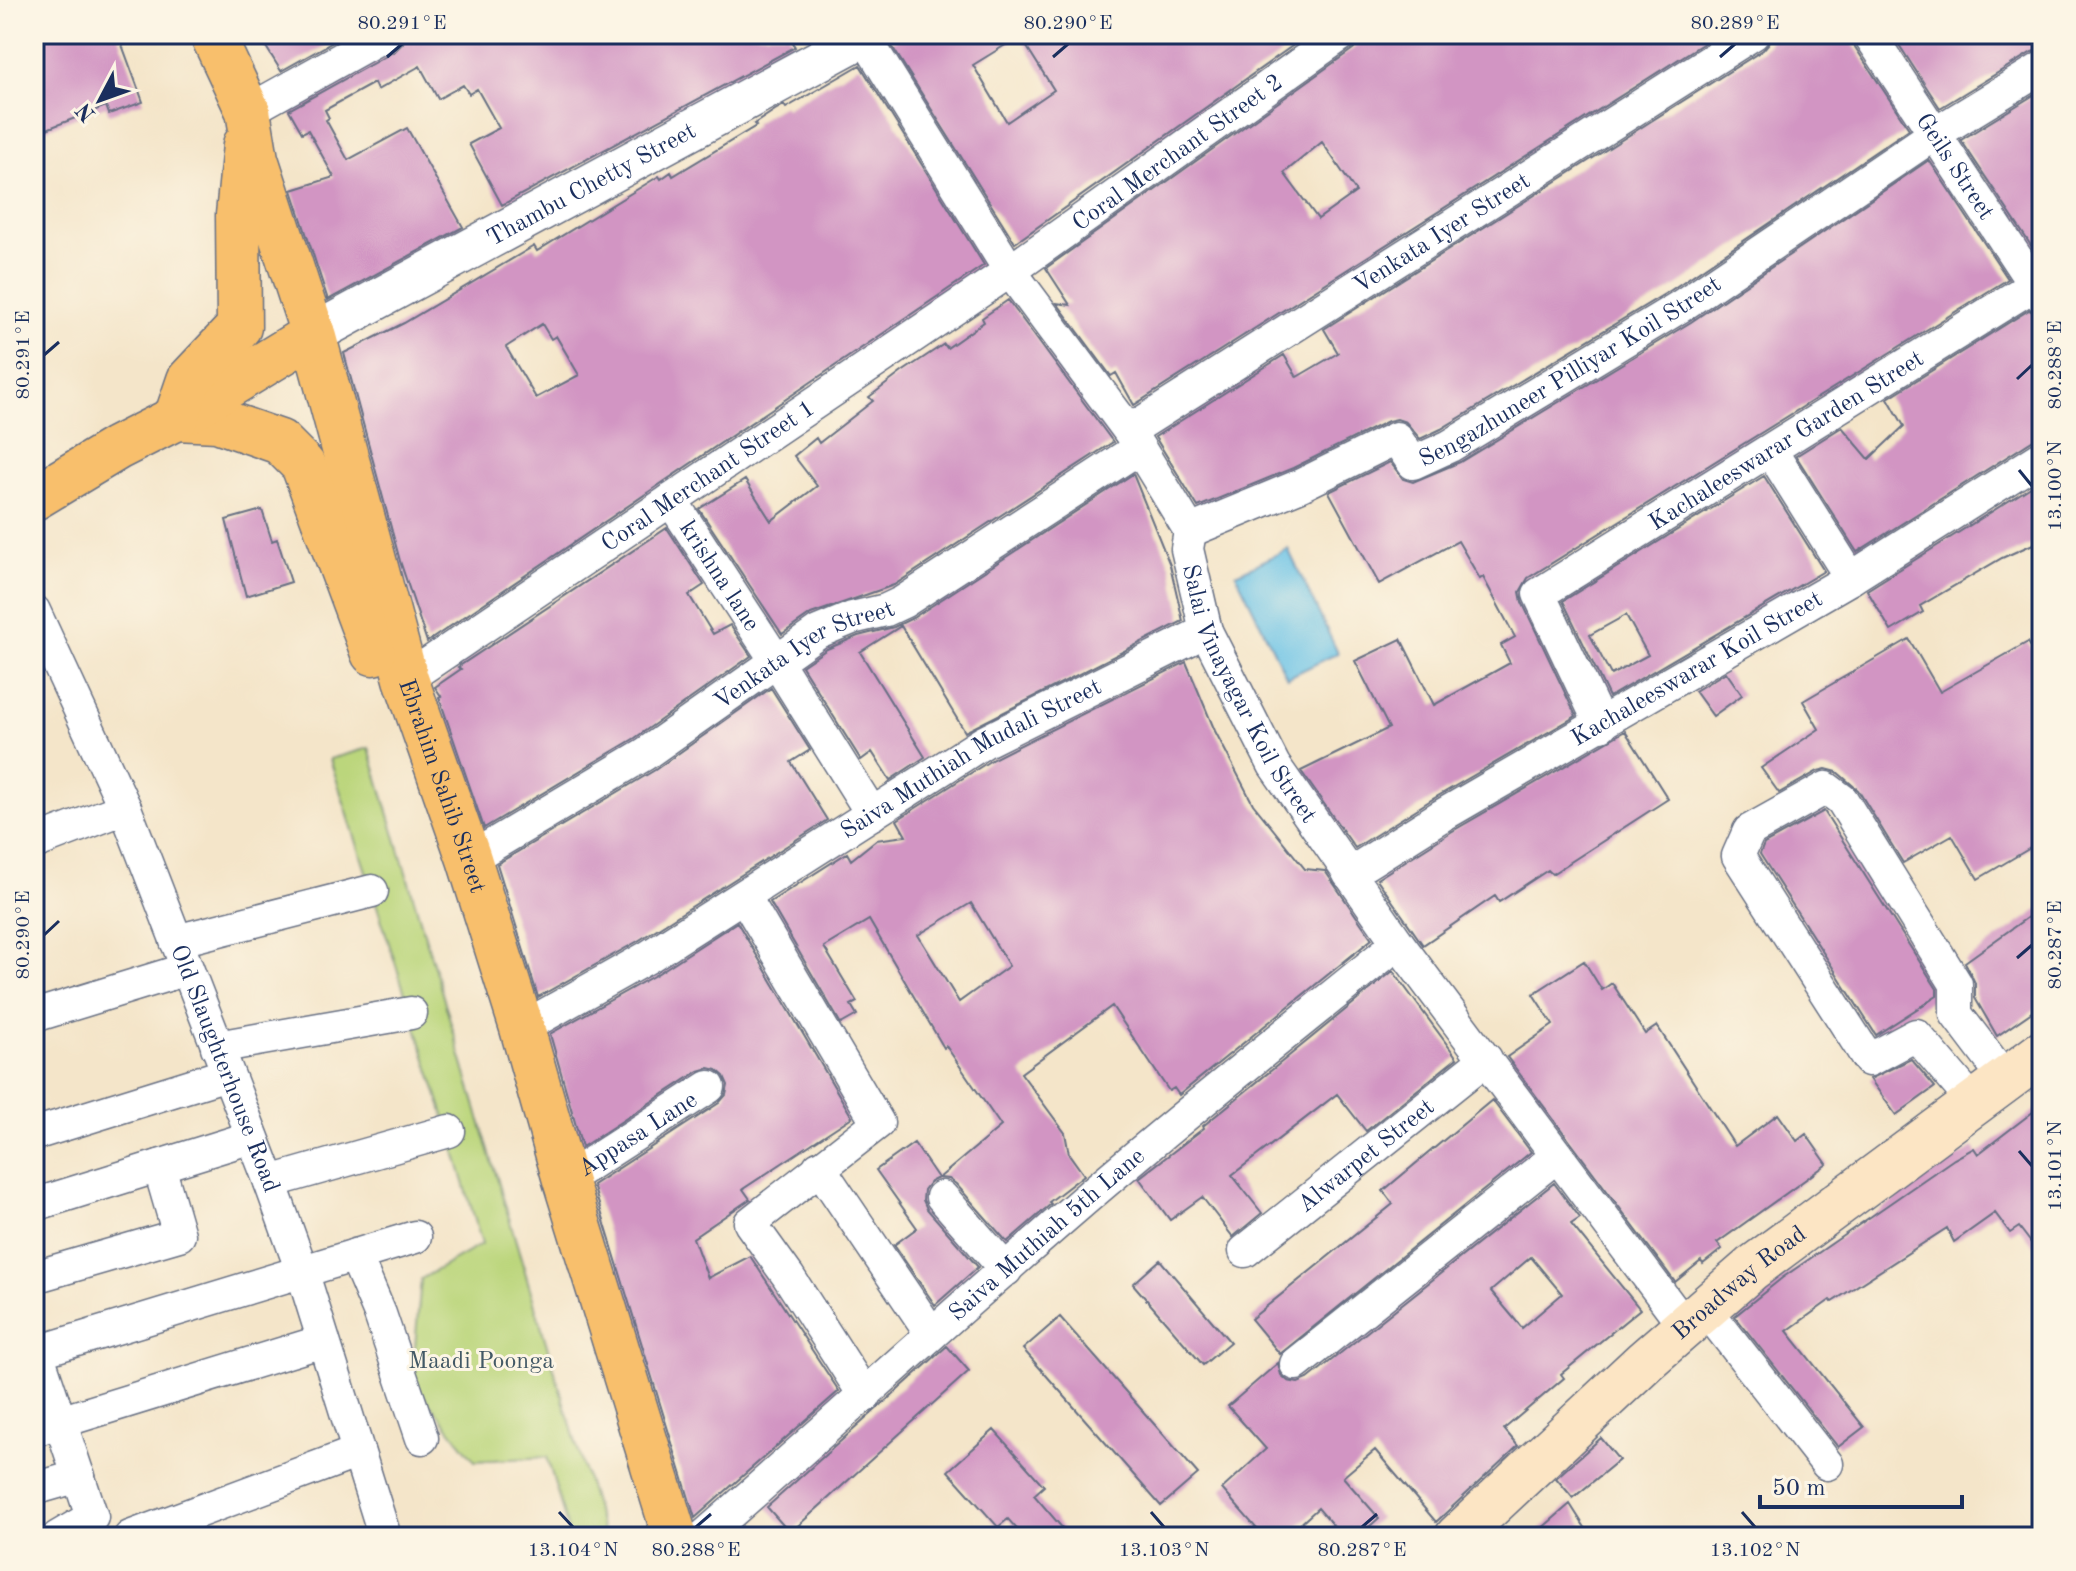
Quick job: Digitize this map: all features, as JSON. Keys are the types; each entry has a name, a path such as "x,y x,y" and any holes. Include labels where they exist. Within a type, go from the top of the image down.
{"main road":[{"name":"Ebrahim Sahib Street","path":"212,34 248,111 256,159 313,334 406,679 469,859 522,1028 565,1180 675,1537"},
{"path":"176,418 189,380 239,327 238,215 248,111"},
{"path":"34,498 117,448 176,418 313,334"},
{"name":"Ebrahim Sahib Street","path":"176,418 217,420 280,442 303,465 420,779 650,1537"},
{"path":"303,465 344,447"},
{"name":"Broadway Road","path":"1457,1537 1694,1316 1815,1220 2042,1053"}],"street":[{"path":"248,111 386,34"},
{"name":"Coral Merchant Street 2","path":"1010,271 1342,34"},
{"name":"Venkata Iyer Street","path":"469,859 645,754 818,632 903,602 1134,440 1753,34"},
{"name":"Geils Street","path":"1869,34 2038,291"},
{"name":"Salai Vinayagar Koil Street","path":"866,35 1010,271 1134,440 1190,531 1187,549 1206,631 1274,765 1398,943 1557,1156 1694,1316 1827,1464"},
{"name":"Thambu Chetty Street","path":"313,334 866,35"},
{"path":"1936,133 2042,68"},
{"name":"Sengazhuneer Pilliyar Koil Street","path":"1190,531 1289,490 1396,438 1413,463 1450,446 1681,306 1936,133"},
{"name":"Coral Merchant Street 1","path":"406,679 1010,271"},
{"name":"Kachaleeswarar Garden Street","path":"1601,725 1539,594 2038,291"},
{"path":"1771,451 1851,578"},
{"name":"Kachaleeswarar Koil Street","path":"1349,874 1441,816 1851,578 2042,457"},
{"name":"krishna lane","path":"671,500 872,814"},
{"name":"Old Slaughterhouse Road","path":"34,611 125,808 270,1182 302,1271 385,1537"},
{"name":"Saiva Muthiah Mudali Street","path":"522,1028 648,957 984,742 1206,631"},
{"path":"1826,788 1842,800 1956,984 1956,1014 1990,1091 1916,1035 1869,1060 1738,856 1749,831 1826,788"},
{"path":"34,843 125,808"},
{"path":"34,1016 182,955 372,891"},
{"path":"744,896 878,1123 750,1223 865,1396"},
{"name":"Saiva Muthiah 5th Lane","path":"703,1537 1075,1208 1398,943"},
{"path":"34,1134 222,1060 411,1013"},
{"name":"Alwarpet Street","path":"1245,1251 1486,1059"},
{"name":"Appasa Lane","path":"565,1180 709,1087"},
{"path":"270,1182 449,1131"},
{"path":"34,1205 252,1137"},
{"path":"1296,1364 1557,1156"},
{"path":"34,1277 179,1235 159,1166"},
{"path":"819,1167 931,1333"},
{"path":"942,1197 1006,1270"},
{"path":"58,1537 92,1517 79,1476 47,1426 36,1352 415,1237"},
{"path":"355,1255 380,1314 422,1438"},
{"path":"47,1426 323,1341"},
{"path":"130,1537 358,1452"},
{"path":"34,1489 79,1476"}],"green space":[{"name":"Maadi Poonga","path":"369,748 604,1537 570,1537 547,1457 475,1461 412,1381 421,1279 482,1244 330,759"}],"water":[{"path":"1288,549 1338,653 1287,678 1236,574"}],"building":[{"path":"34,34 118,34 143,102 109,114 106,106 34,134"},
{"path":"258,34 347,34 281,71"},
{"path":"405,34 788,34 795,47 502,205 469,144 499,128 477,89 469,94 463,85 438,99 420,66 377,90 374,83 325,110 329,118 326,120 348,160 407,128 463,227 328,300 292,190 334,177 308,130 302,133 289,110 395,51 403,43"},
{"path":"905,34 1309,34 1015,243 890,43","holes":["1020,36 1054,90 1007,122 973,65"]},
{"path":"1361,34 1718,34 1134,405 1116,373 1111,376 1057,303 1070,305 1046,268 1359,43","holes":["1322,142 1356,192 1318,219 1284,173"]},
{"path":"1772,34 1850,34 1853,44 1909,129 1671,290 1441,429 1420,439 1406,422 1397,419 1388,421 1293,468 1198,507 1155,437 1284,355 1297,377 1338,353 1324,329 1763,50"},
{"path":"1892,34 2042,34 2042,49 2032,52 1940,108"},
{"path":"860,65 984,265 427,642 400,561 344,353 404,323 534,246 537,251 659,176 661,179 671,172 673,176 756,126 754,124 775,110 784,105 786,108","holes":["542,324 551,339 556,336 579,375 536,398 506,347"]},
{"path":"2042,90 2042,262 1961,140"},
{"path":"1929,160 2008,279 1528,578 1520,592 1522,602 1576,716 1355,848 1301,771 1389,728 1355,661 1401,639 1434,705 1510,663 1501,645 1515,637 1483,577 1480,579 1458,541 1379,584 1329,492 1390,462 1403,479 1413,482 1460,462 1691,322"},
{"path":"1008,300 1113,442 894,585 811,614 782,634 699,509 745,480 771,521 817,486 794,456 816,438 819,443 873,401 869,397 902,372 944,344 947,348 984,322 982,318"},
{"path":"2029,310 2042,316 2042,438 2032,441 1857,552 1796,456 1842,427 1869,459 1904,426 1888,398"},
{"path":"1133,474 1170,565 1183,621 965,732 901,626 860,652 925,757 890,780 872,752 861,760 802,666 827,649 913,618"},
{"path":"1764,476 1824,571 1609,697 1563,601","holes":["1626,615 1648,655 1611,675 1590,635"]},
{"path":"2042,480 2042,540 2002,558 1920,606 1923,612 1891,631 1867,590"},
{"path":"262,510 272,541 277,539 291,582 246,596 226,520"},
{"path":"667,528 704,585 689,595 713,634 730,625 751,656 635,738 484,828 441,696 435,687 461,669 458,667"},
{"path":"1909,639 1940,692 2028,642 2042,666 2042,841 1978,879 1952,835 1903,863 1858,790 1837,772 1826,769 1818,771 1779,793 1761,768 1819,729 1803,701"},
{"path":"1186,662 1215,731 1253,804 1305,869 1325,871 1372,939 1179,1095 1174,1088 1169,1091 1112,1006 1021,1073 1065,1133 1069,1154 1084,1175 1049,1202 1051,1204 1007,1242 956,1184 939,1178 1001,1126 946,1046 944,1048 869,920 824,947 857,1002 851,1005 857,1015 841,1024 770,902 847,853 851,860 876,840 906,836 897,820 993,759","holes":["971,903 1009,966 959,1002 918,935"]},
{"path":"1726,672 1742,695 1713,716 1695,691"},
{"path":"771,688 810,750 791,762 827,820 638,941 538,997 497,864 655,770"},
{"path":"1625,731 1668,799 1552,874 1548,870 1499,902 1495,896 1423,945 1377,879 1451,832"},
{"path":"1824,811 1937,989 1937,996 1876,1035 1760,854 1764,844"},
{"path":"2042,907 2042,1005 1997,1036 1975,998 1975,983 1965,962"},
{"path":"737,922 852,1117 743,1189 750,1199 693,1238 708,1278 750,1256 839,1391 695,1518 593,1185 719,1103 726,1095 728,1085 717,1070 709,1068 699,1071 582,1147 550,1034 657,974"},
{"path":"1584,961 1602,990 1612,983 1645,1034 1657,1026 1735,1146 1778,1114 1797,1141 1806,1134 1827,1164 1717,1243 1722,1249 1675,1282 1507,1057 1553,1025 1533,994"},
{"path":"1393,971 1457,1058 1366,1131 1337,1094 1232,1175 1262,1213 1233,1237 1202,1197 1170,1220 1139,1178"},
{"path":"1911,1059 1935,1087 1896,1115 1870,1079"},
{"path":"1492,1100 1531,1152 1280,1354 1251,1319 1393,1204 1383,1191"},
{"path":"2042,1105 2042,1257 2019,1227 2010,1233 1995,1213 1954,1242 1947,1228 1832,1302 1830,1300 1787,1331 1864,1427 1838,1447 1735,1316 1782,1278 1954,1159 1974,1148 1978,1154"},
{"path":"914,1143 938,1178 924,1190 923,1200 927,1209 978,1267 935,1305 894,1245 917,1228 876,1170"},
{"path":"1554,1183 1580,1218 1571,1224 1640,1309 1561,1374 1564,1378 1504,1429 1518,1446 1436,1522 1375,1450 1343,1477 1379,1518 1358,1537 1343,1537 1318,1508 1286,1537 1264,1537 1222,1489 1266,1449 1228,1406 1278,1363 1281,1375 1288,1381 1298,1383 1308,1379","holes":["1531,1257 1562,1294 1522,1328 1491,1291"]},
{"path":"1160,1260 1230,1342 1203,1365 1133,1284"},
{"path":"1060,1317 1198,1474 1161,1506 1023,1349"},
{"path":"947,1346 969,1371 790,1533 767,1507"},
{"path":"994,1430 1044,1486 1034,1495 1070,1537 1024,1537 1008,1519 998,1527 948,1471"},
{"path":"1601,1438 1619,1460 1573,1498 1556,1478"},
{"path":"1570,1504 1591,1537 1532,1537"}]}
